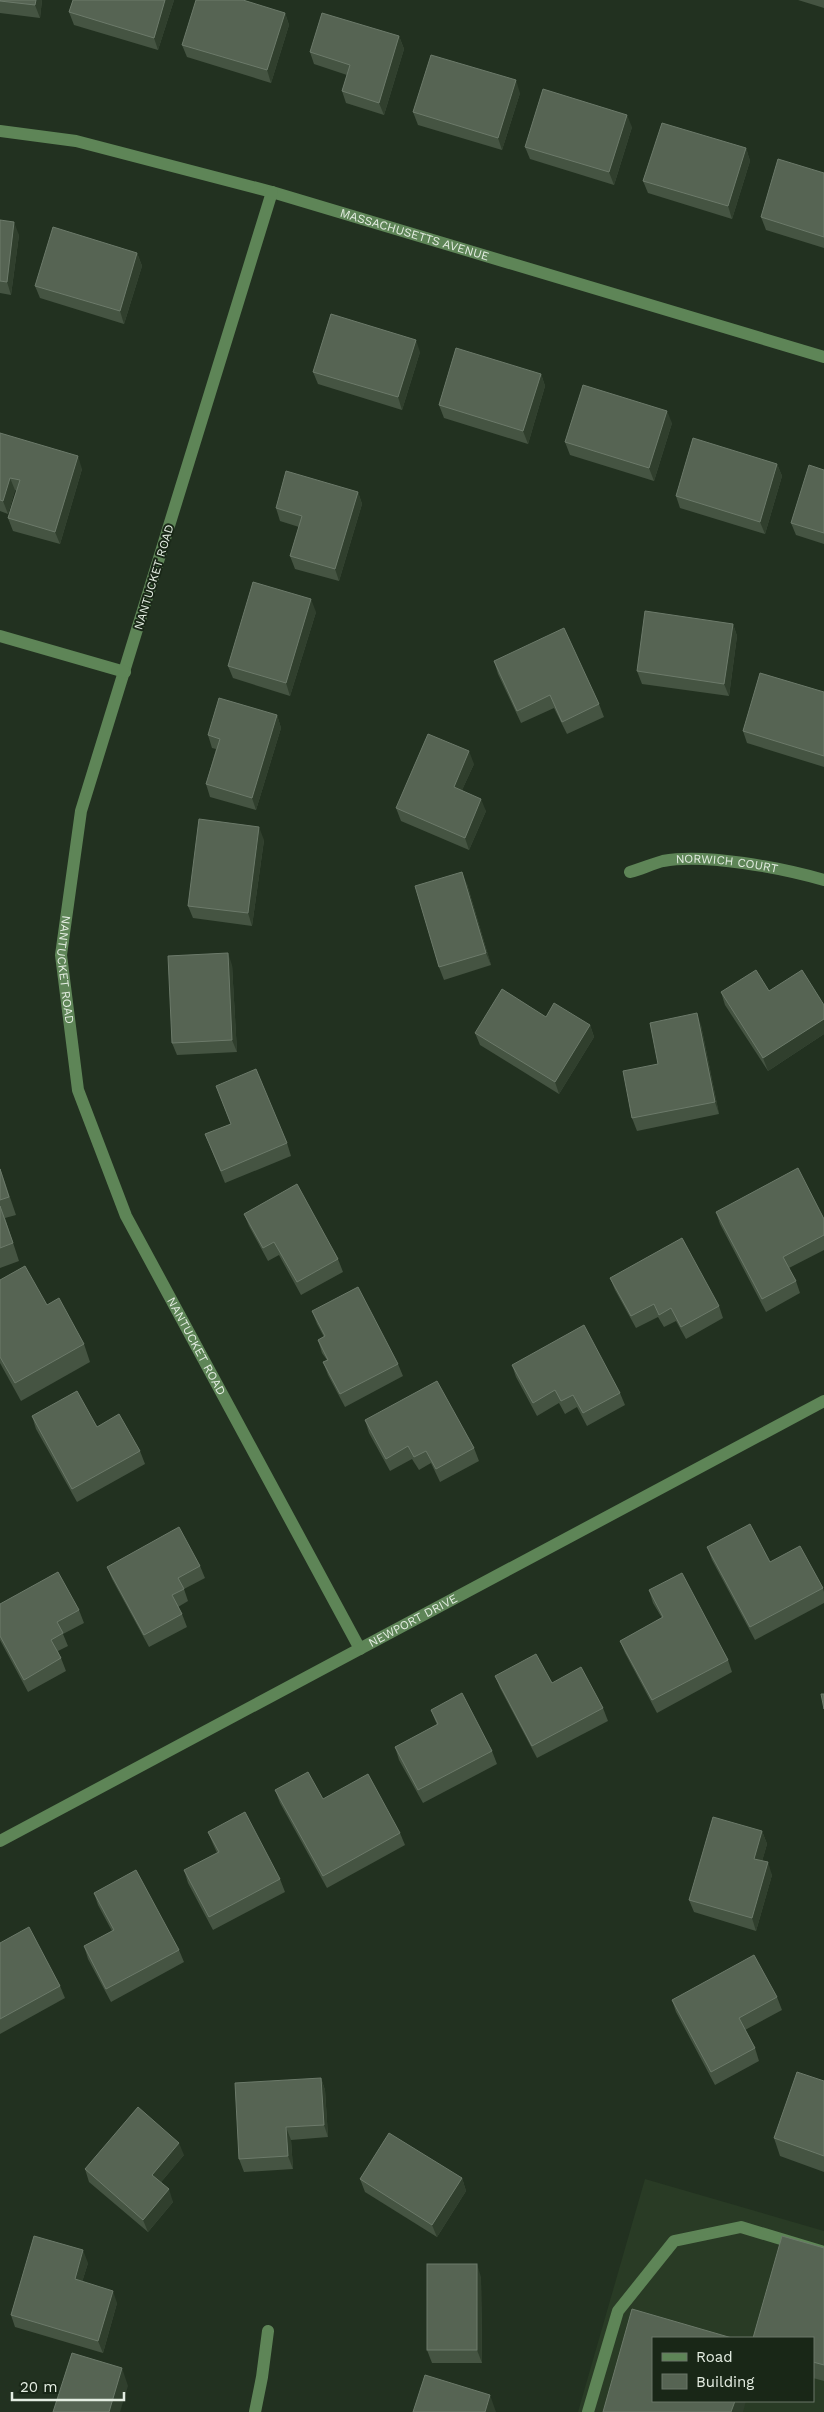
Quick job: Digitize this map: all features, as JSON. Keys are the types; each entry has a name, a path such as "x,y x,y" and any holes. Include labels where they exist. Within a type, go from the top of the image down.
{"street":[{"name":"MASSACHUSETTS AVENUE","path":"0,131 76,141 272,192 824,356"},
{"name":"NANTUCKET ROAD","path":"272,192 81,811 61,955 78,1090 126,1216 360,1649"},
{"path":"0,636 125,672"},
{"name":"NORWICH COURT","path":"630,872 664,861 700,860 746,863 824,880"},
{"name":"NEWPORT DRIVE","path":"0,1841 824,1401"},
{"path":"588,2412 618,2311 674,2241 741,2227 824,2252"},
{"path":"255,2412 268,2331"}],"shaded area":[{"path":"645,2179 824,2231 824,2412 578,2412"}],"building":[{"path":"0,0 36,0 35,5"},
{"path":"73,0 165,0 154,38 69,12"},
{"path":"196,0 243,0 285,13 267,70 182,45"},
{"path":"322,13 399,36 379,103 342,91 350,65 310,52"},
{"path":"431,55 516,80 498,138 413,112"},
{"path":"543,89 627,115 609,172 525,147"},
{"path":"662,123 746,148 728,206 643,181"},
{"path":"778,159 824,173 824,237 761,217"},
{"path":"0,220 14,222 7,282 0,281"},
{"path":"53,227 137,253 120,311 35,286"},
{"path":"331,314 416,340 398,397 313,372"},
{"path":"456,348 541,374 523,431 439,405"},
{"path":"583,385 667,411 649,468 565,442"},
{"path":"0,433 78,456 55,532 8,518 20,480 10,478 3,501 0,500"},
{"path":"693,438 777,464 760,522 676,496"},
{"path":"809,465 824,470 824,533 791,523"},
{"path":"286,471 358,492 335,569 290,556 302,516 276,508"},
{"path":"253,582 311,599 286,683 228,666"},
{"path":"645,611 733,624 724,684 637,671"},
{"path":"564,628 599,704 562,722 550,695 517,711 494,661"},
{"path":"760,673 824,692 824,756 743,731"},
{"path":"219,698 277,715 252,798 206,784 220,739 208,735"},
{"path":"428,734 469,751 454,787 481,799 465,838 396,808"},
{"path":"199,819 259,827 248,913 188,906"},
{"path":"462,872 486,953 439,967 415,886"},
{"path":"228,953 232,1040 172,1043 168,956"},
{"path":"756,970 769,991 802,970 824,1005 824,1019 763,1058 721,992"},
{"path":"502,989 546,1017 554,1003 590,1025 555,1082 475,1033"},
{"path":"697,1013 715,1102 632,1118 623,1071 658,1064 650,1023"},
{"path":"256,1069 287,1143 221,1171 205,1134 231,1124 216,1086"},
{"path":"798,1168 824,1219 824,1235 783,1257 796,1281 762,1299 716,1212"},
{"path":"0,1169 9,1197 0,1200"},
{"path":"297,1184 338,1259 297,1282 274,1242 263,1248 244,1214"},
{"path":"0,1206 13,1243 0,1248"},
{"path":"682,1238 719,1306 681,1327 671,1308 659,1315 654,1304 631,1316 610,1278"},
{"path":"25,1266 47,1305 59,1298 84,1344 15,1383 0,1357 0,1280"},
{"path":"358,1287 398,1364 340,1394 323,1362 328,1360 318,1340 325,1336 312,1311"},
{"path":"584,1325 620,1393 583,1413 573,1395 561,1401 555,1390 533,1403 512,1365"},
{"path":"437,1381 474,1448 436,1469 426,1451 414,1457 408,1446 386,1459 365,1420"},
{"path":"77,1391 97,1427 119,1414 140,1451 72,1489 32,1416"},
{"path":"750,1524 770,1562 800,1546 823,1588 750,1627 707,1547"},
{"path":"179,1527 200,1566 178,1578 184,1589 172,1595 182,1614 144,1635 107,1567"},
{"path":"58,1572 79,1610 57,1622 63,1633 51,1640 61,1658 24,1680 0,1636 0,1604"},
{"path":"682,1573 728,1660 652,1700 620,1641 663,1617 649,1590"},
{"path":"536,1654 552,1683 581,1667 603,1708 532,1746 495,1676"},
{"path":"462,1693 492,1751 418,1790 395,1747 438,1724 431,1710"},
{"path":"821,1694 824,1694 824,1709"},
{"path":"308,1772 323,1799 368,1774 400,1833 323,1876 275,1790"},
{"path":"245,1812 280,1879 209,1917 184,1870 219,1852 208,1832"},
{"path":"713,1817 762,1831 754,1859 768,1862 752,1918 689,1900"},
{"path":"136,1870 179,1950 106,1989 84,1946 114,1930 94,1893"},
{"path":"29,1927 60,1986 0,2019 0,1943"},
{"path":"754,1955 777,1997 739,2018 755,2048 711,2072 672,2000"},
{"path":"797,2072 824,2081 824,2156 774,2138"},
{"path":"321,2078 324,2125 286,2127 288,2156 239,2159 235,2083"},
{"path":"138,2107 179,2143 152,2175 169,2189 143,2220 85,2169"},
{"path":"389,2133 462,2178 432,2225 360,2179"},
{"path":"34,2236 83,2250 75,2279 113,2291 98,2341 11,2315"},
{"path":"782,2236 824,2248 824,2365 814,2362 814,2337 753,2337"},
{"path":"427,2264 477,2264 477,2350 427,2350"},
{"path":"632,2309 729,2337 652,2337 652,2402 735,2402 731,2412 603,2412"},
{"path":"72,2353 122,2368 109,2412 53,2412"},
{"path":"425,2375 490,2395 485,2412 413,2412"}]}
